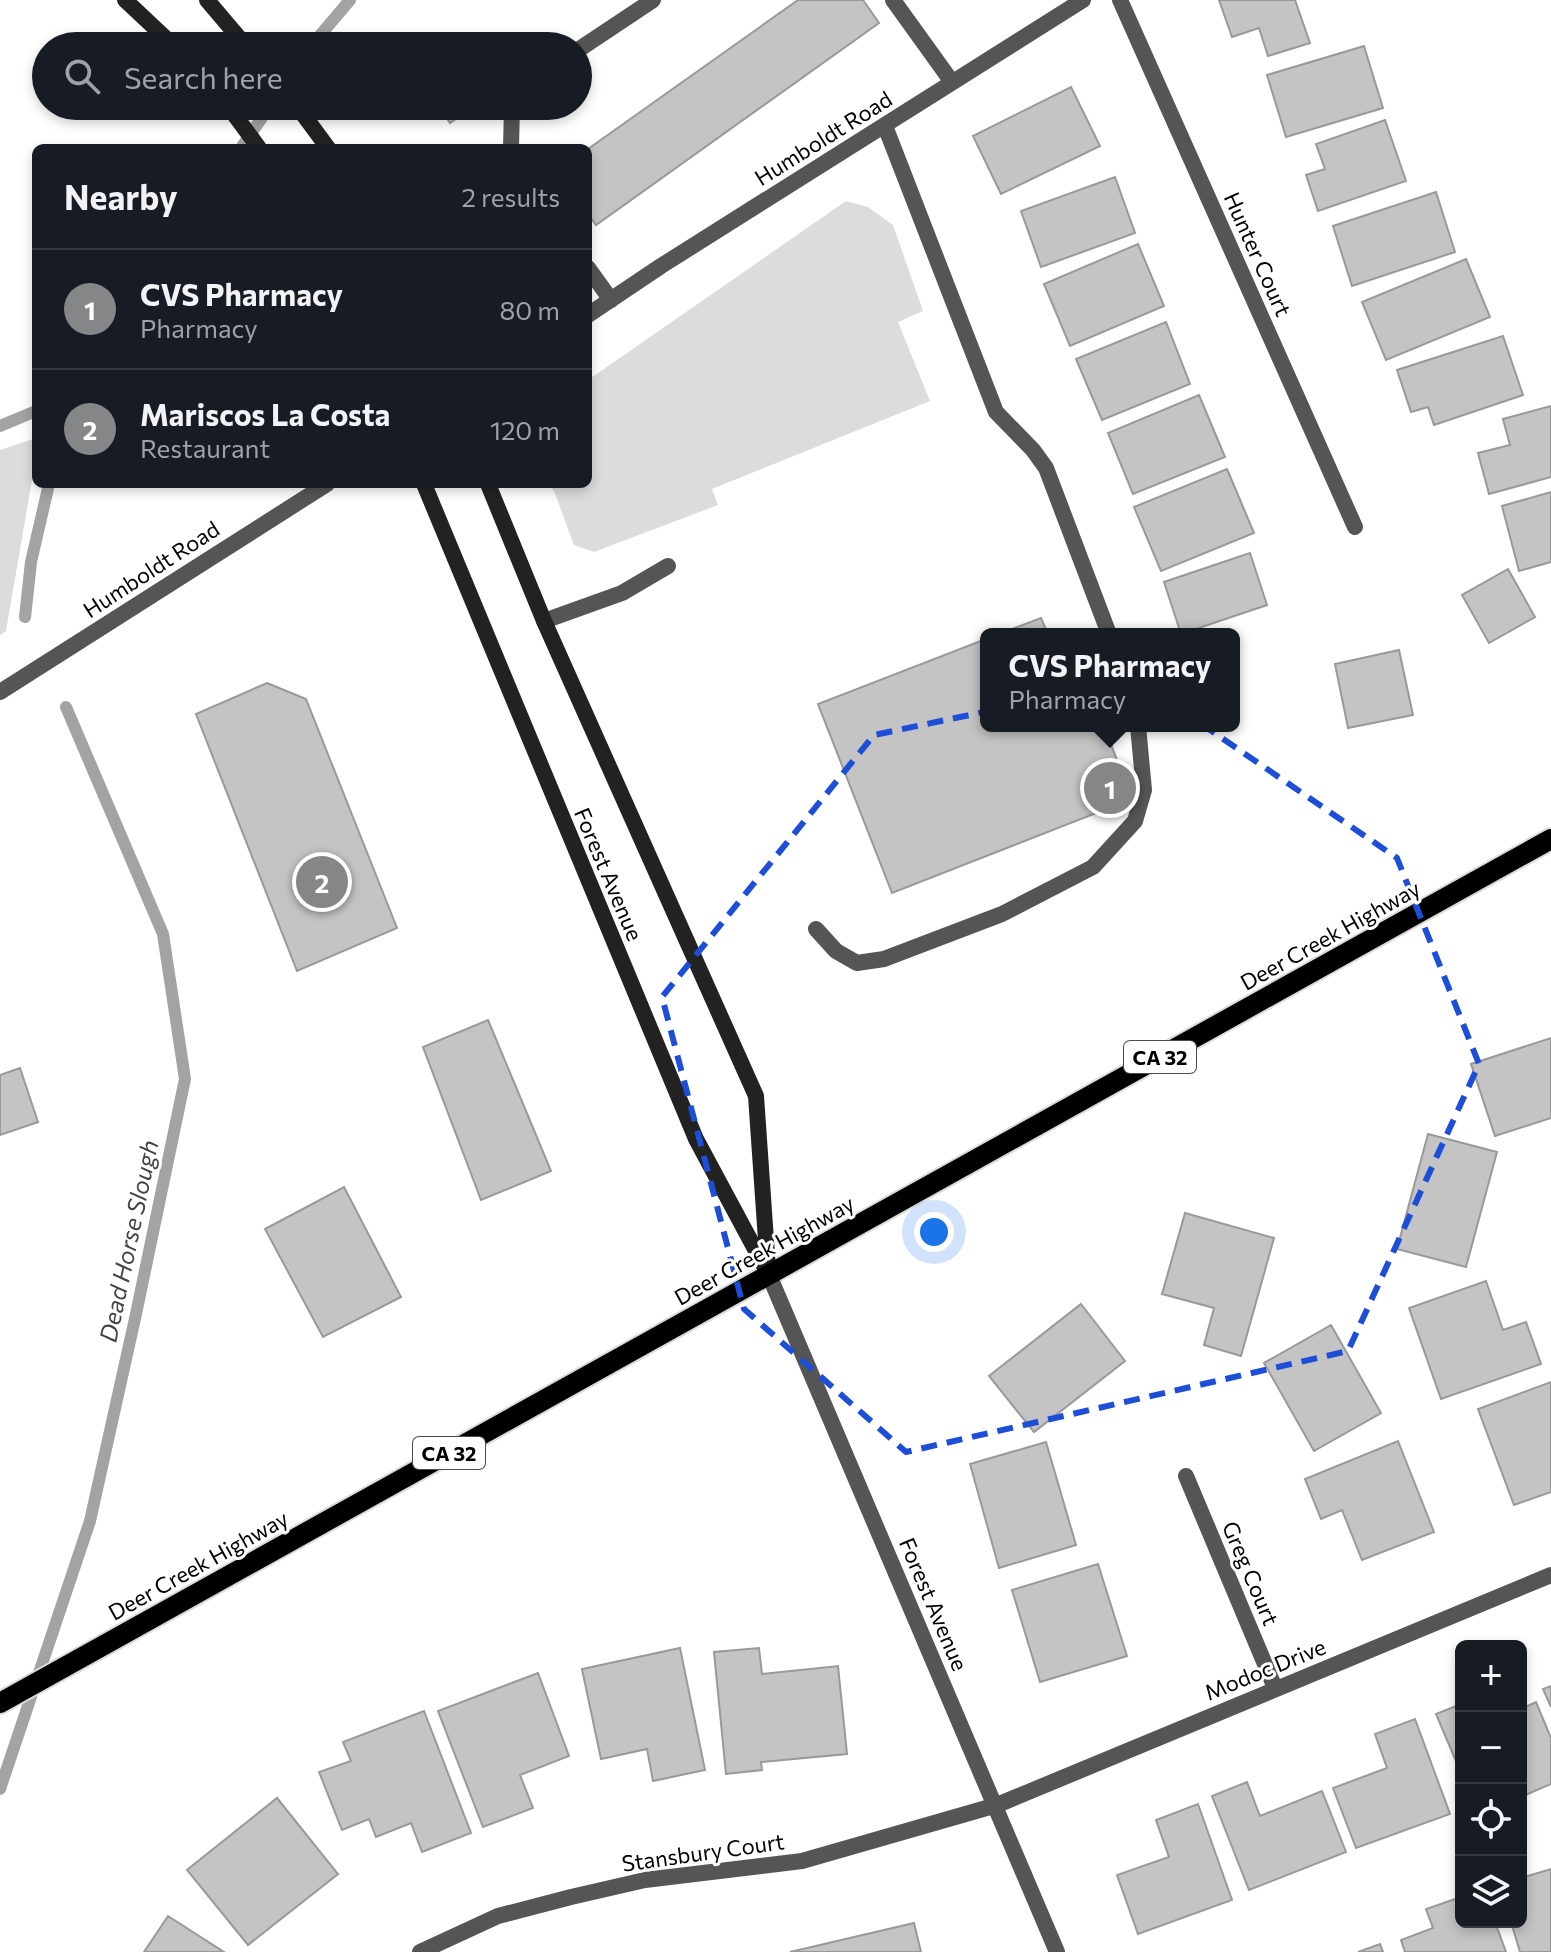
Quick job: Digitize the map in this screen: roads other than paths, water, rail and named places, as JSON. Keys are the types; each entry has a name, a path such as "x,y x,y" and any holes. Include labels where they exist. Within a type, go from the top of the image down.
{"main road":[{"name":"Deer Creek Highway","path":"0,1703 1551,839"}],"street":[{"path":"125,0 159,32"},
{"path":"207,0 234,32"},
{"path":"592,41 653,0"},
{"path":"893,0 952,82"},
{"name":"Humboldt Road","path":"592,312 1083,0"},
{"name":"Hunter Court","path":"1120,0 1355,527"},
{"path":"238,120 256,144"},
{"path":"309,120 325,144"},
{"path":"511,144 512,120"},
{"path":"885,126 996,412 1046,468 1107,628"},
{"path":"592,274 611,300"},
{"name":"Humboldt Road","path":"0,692 321,488"},
{"name":"Forest Avenue","path":"426,488 696,1139 769,1275 1057,1952"},
{"name":"Forest Avenue","path":"490,488 544,621 756,1096 769,1275"},
{"path":"544,621 622,593 668,566"},
{"path":"816,929 836,951 857,963 884,959 1002,914 1093,867 1135,821 1144,790 1139,732"},
{"name":"Greg Court","path":"1186,1476 1275,1688"},
{"name":"Modoc Drive","path":"997,1805 1551,1575"},
{"name":"Stansbury Court","path":"420,1952 498,1916 571,1897 645,1880 802,1861 997,1805"}],"waterway":[{"path":"323,32 350,0"},
{"path":"244,144 260,120"},
{"path":"0,426 32,413"},
{"name":"Dead Horse Slough","path":"25,617 31,562 48,488"},
{"name":"Dead Horse Slough","path":"0,1789 90,1521 185,1079 163,934 66,707"}],"place":[{"name":"CVS Pharmacy","path":"1110,788"},
{"name":"Mariscos La Costa","path":"322,882"}]}
